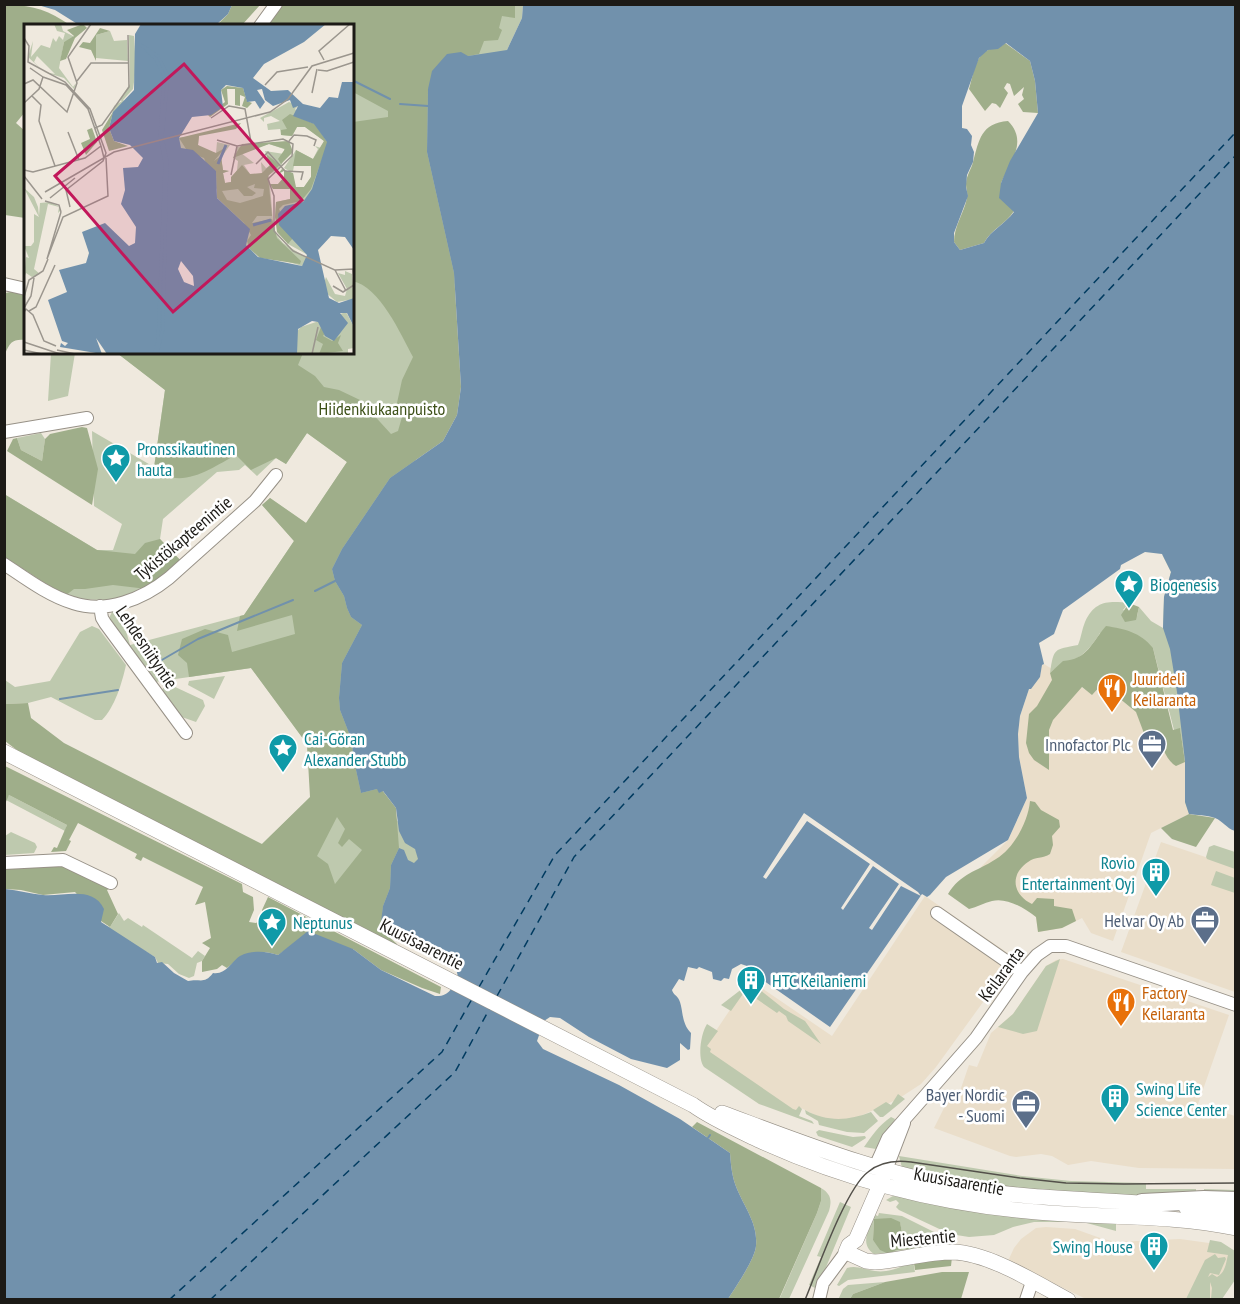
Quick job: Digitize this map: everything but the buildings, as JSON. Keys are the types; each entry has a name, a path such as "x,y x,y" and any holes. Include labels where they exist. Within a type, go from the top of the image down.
{"highway":[{"path":"1142,1203 1236,1201"}],"main road":[{"name":"Kuusisaarentie","path":"4,752 693,1105 709,1117 800,1159 874,1184 927,1197 1004,1209 1183,1220 1236,1228"},
{"name":"Kuusisaarentie","path":"693,1105 880,1168 930,1182 1000,1194 1142,1203 1236,1214"},
{"path":"848,1248 850,1236 880,1168"},
{"name":"Miestentie","path":"848,1248 866,1261 875,1262 931,1253 966,1253 994,1262 1068,1299"}],"street":[{"path":"261,24 276,4"},
{"path":"4,285 24,289"},
{"path":"4,432 87,418"},
{"name":"Tykistökapteenintie","path":"100,606 125,602 154,590 255,501 276,475"},
{"name":"Lehdesniityntie","path":"5,565 59,598 82,606 100,606 100,614 105,623 186,734"},
{"path":"4,863 63,860 111,883"},
{"path":"937,913 1022,972"},
{"name":"Keilaranta","path":"880,1168 904,1121 976,1038 1022,972 1042,950 1050,946 1066,946 1236,1005"},
{"path":"819,1299 823,1283 848,1248"},
{"path":"825,1299 848,1248"},
{"path":"1026,1299 1032,1282"}],"shaded area":[{"path":"1044,664 1092,694 1102,684 1136,712 1185,762 1185,793 1189,814 1151,833 1113,941 1091,933 1082,918 1062,928 1038,932 1036,917 981,867 1008,840 1027,798 1019,757 1020,716 1029,689 1040,677"},
{"path":"1161,842 1235,867 1235,992 1121,952"},
{"path":"925,896 1015,958 936,1067 921,1084 898,1099 856,1118 845,1120 821,1118 799,1107 795,1113 703,1050 750,980 832,1036"},
{"path":"1063,959 1229,1015 1198,1104 1235,1116 1235,1169 1139,1168 1091,1161 1068,1165 1052,1156 1041,1154 1010,1156 934,1128 952,1092 959,1094 969,1065 977,1067 991,1033 1013,1014 1046,966"},
{"path":"1036,1228 1075,1229 1117,1242 1180,1239 1209,1243 1232,1254 1219,1299 1086,1299 1008,1261 1021,1239"}],"green space":[{"path":"4,5 39,9 68,24 24,24 24,113 16,123 24,130 24,218 5,215"},
{"path":"232,5 260,5 243,24 218,24 228,14"},
{"name":"Hiidenkiukaanpuisto","path":"281,5 523,5 522,18 507,50 378,628 377,789 415,848 419,859 407,939 403,940 381,922 382,906 335,884 262,844 311,797 307,744 251,668 155,682 109,618 112,612 120,610 130,645 244,615 294,541 262,505 270,498 306,523 347,462 307,433 286,464 276,458 257,476 245,465 239,470 217,472 163,519 160,539 181,561 147,589 111,600 65,596 5,557 4,494 97,550 113,550 122,524 94,506 92,431 154,467 165,390 118,354 354,354 354,24 345,24"},
{"name":"Hiidenkiukaanpuisto","path":"281,5 515,5 515,18 502,16 499,28 502,30 498,40 484,41 479,54 468,56 428,89 427,152 454,273 461,387 457,415 443,441 390,478 342,549 332,569 351,617 362,625 342,663 339,698 340,710 352,741 361,793 382,790 396,808 399,848 391,865 390,888 383,906 381,930 397,944 396,948 22,754 5,741 5,704 28,703 31,718 64,743 262,844 310,797 307,744 251,668 189,677 187,663 178,655 182,639 205,629 228,635 232,652 295,634 292,615 237,631 240,616 244,615 294,541 262,505 270,498 306,523 347,462 307,433 286,464 276,458 251,470 236,455 206,471 185,478 164,475 154,468 165,390 118,354 303,354 298,365 315,376 324,387 339,390 360,400 391,434 398,431 402,417 397,403 402,380 413,357 380,301 372,292 354,282 354,122 388,117 388,111 354,93 354,24 268,24","holes":["337,817 345,829 338,843 342,847 349,839 362,850 335,884 328,864 317,856"]},
{"path":"1005,43 1030,61 1035,81 1038,113 1023,112 1018,104 1024,99 1022,95 1024,87 1014,96 1010,84 1007,83 1004,88 1008,93 1000,108 992,103 985,111 969,89 980,57 988,50"},
{"path":"1008,121 1017,136 1017,144 1013,159 1001,183 1014,211 984,243 960,250 954,242 954,236 967,198 967,178 980,140 992,125"},
{"path":"24,292 24,340 12,342 5,354 5,293"},
{"path":"51,354 75,354 68,396 48,401"},
{"path":"87,428 98,469 92,505 7,451 13,439 17,438 21,450 42,461 45,439 50,434"},
{"path":"41,433 45,439 42,461 21,450 17,438"},
{"path":"4,494 97,550 135,554 145,543 160,539 181,561 147,589 113,585 74,589 65,596 5,557"},
{"path":"1162,554 1184,584 1189,814 1185,802 1185,762 1180,729 1174,730 1153,648 1100,633 1080,656 1050,673 1056,651 1078,645 1089,615 1093,609 1103,604 1129,603 1123,610 1137,616 1139,607 1151,621 1163,628 1164,597 1171,572"},
{"path":"1129,603 1139,607 1136,620 1125,622 1121,615"},
{"path":"92,626 99,629 126,665 114,702 102,720 95,720 51,697 28,703 5,704 5,680 15,687 50,681 80,632"},
{"path":"1106,626 1132,632 1143,638 1153,648 1173,730 1180,728 1185,762 1176,766 1172,763 1155,735 1145,736 1136,712 1102,684 1092,695 1082,687 1053,720 1049,730 1049,770 1034,760 1029,753 1026,743 1029,714 1037,706 1052,680 1050,673 1063,661 1083,654"},
{"path":"225,676 214,699 188,685 189,681"},
{"path":"173,686 203,700 205,706 196,722 179,716 161,692 163,688"},
{"path":"5,766 242,884 243,892 253,897 254,910 249,922 256,923 263,918 262,910 268,897 441,987 440,994 381,970 353,949 291,946 278,955 256,952 239,959 227,968 222,965 217,969 202,972 202,961 210,948 202,943 211,938 205,902 195,905 203,887 143,857 141,861 135,858 137,854 78,823 66,851 51,852 54,847 57,848 67,825 9,795 5,804"},
{"path":"9,795 67,825 65,831 6,800"},
{"path":"1030,801 1035,802 1041,810 1059,820 1060,827 1052,836 1053,845 1050,854 1031,860 1022,867 1016,879 1017,890 1032,904 1037,898 1054,899 1054,906 1072,909 1076,921 1062,928 1038,932 1036,917 1015,904 997,900 969,909 948,894 964,877 996,859 1009,848 1023,826"},
{"path":"1189,814 1215,818 1196,847 1172,839 1161,828"},
{"path":"11,832 35,843 37,847 34,853 5,855 5,836"},
{"path":"1214,845 1235,852 1235,869 1207,859 1209,847"},
{"path":"59,865 113,887 107,890 118,914 110,927 101,921 75,892 43,895 5,889 4,866"},
{"path":"1216,871 1235,878 1235,893 1211,885"},
{"path":"5,889 110,927 119,913 124,921 128,918 142,927 143,925 192,958 198,951 205,956 197,963 194,976 189,978 179,974 168,964 158,963 155,957 140,948"},
{"path":"1060,959 1037,1031 1023,1034 998,1027 1013,1014 1046,966"},
{"path":"747,985 754,985 784,1009 805,1021 821,1044 788,1021 786,1016 779,1011 777,1013 745,991 731,1011 721,1005"},
{"path":"707,1024 718,1031 707,1046 711,1049 710,1052 793,1109 796,1110 799,1106 802,1109 799,1116 814,1124 759,1104 704,1067 701,1046"},
{"path":"898,1094 905,1099 883,1117 873,1110 886,1102 891,1105"},
{"path":"805,1110 821,1117 838,1119 871,1112 878,1121 864,1133 847,1132 819,1125 818,1121 806,1114"},
{"path":"891,1117 895,1119 876,1149 864,1147 879,1127"},
{"path":"697,1122 821,1188 821,1201 817,1213 779,1299 728,1299 755,1252 755,1230 735,1185 730,1153 692,1127"},
{"path":"819,1130 853,1137 865,1136 866,1138 852,1147 818,1136 816,1132"},
{"path":"899,1156 1022,1176 1071,1181 1146,1183 1146,1189 1196,1189 1196,1192 1204,1192 1204,1189 1235,1190 1235,1197 1144,1197 989,1187 902,1168"},
{"path":"821,1188 830,1198 829,1211 789,1299 779,1300 817,1213 821,1201"},
{"path":"893,1196 1116,1221 1116,1231 1083,1222 1034,1222 994,1235 969,1237 950,1234 899,1210 896,1207 899,1203 896,1200 890,1202 886,1200"},
{"path":"840,1202 851,1207 817,1289 809,1285 821,1257 817,1256"},
{"path":"879,1213 902,1216 948,1239 913,1241 903,1237 900,1223 874,1219 873,1240 896,1250 909,1251 874,1254 869,1250 866,1241 870,1225 875,1215 878,1216"},
{"path":"891,1218 900,1222 903,1238 920,1241 948,1239 951,1244 948,1247 896,1250 889,1254 880,1250 873,1240 874,1219"},
{"path":"1210,1240 1221,1242 1235,1251 1235,1280 1222,1299 1211,1299 1210,1282 1210,1299 1186,1299 1205,1260 1215,1254 1218,1258 1225,1257 1219,1275 1225,1267 1228,1255 1207,1252"},
{"path":"952,1257 951,1266 915,1270 914,1263"},
{"path":"913,1261 915,1272 848,1280 837,1285 847,1268 885,1271"},
{"path":"942,1272 969,1272 961,1299 850,1299 853,1294 885,1282"},
{"path":"885,1282 853,1294 850,1299 838,1300 843,1289 848,1285"}],"water":[{"path":"232,4 228,14 217,24 77,24 55,10 38,5"},
{"path":"523,5 1235,5 1235,831 1215,818 1189,814 1185,802 1185,761 1177,692 1170,649 1163,628 1164,597 1171,572 1162,554 1145,552 1121,565 1120,569 1063,610 1054,634 1039,643 1044,664 1040,677 1029,689 1020,716 1018,734 1019,757 1027,798 1008,840 946,877 927,897 922,894 830,1027 753,975 750,967 741,964 732,969 729,979 724,978 721,981 713,979 712,972 699,967 697,969 688,967 684,981 679,979 672,990 680,1002 685,1024 691,1033 690,1049 688,1050 680,1043 680,1060 667,1068 631,1059 589,1037 560,1018 550,1017 544,1021 537,1041 543,1049 619,1085 680,1119 730,1153 734,1180 753,1223 756,1246 749,1266 728,1299 5,1300 5,889 43,895 77,894 93,897 104,909 101,922 155,957 157,963 162,962 174,973 188,981 204,980 213,973 221,972 244,954 259,952 278,955 308,931 353,949 381,970 435,996 447,993 458,977 456,968 452,964 416,948 381,922 383,906 390,888 391,865 399,848 404,850 408,860 414,863 418,859 415,849 405,843 399,831 396,808 383,791 379,793 377,789 361,793 352,741 340,710 339,698 342,663 362,625 351,617 332,569 342,549 390,478 443,441 457,415 461,387 454,273 427,152 428,89 432,71 447,54 461,52 468,56 507,50 522,18","holes":["1006,43 1030,61 1035,81 1038,113 1010,161 1001,183 999,198 1014,212 990,234 984,243 960,250 954,242 954,233 968,196 967,175 973,162 974,152 971,145 972,136 967,129 962,128 962,106 979,58 988,50 998,49"]}],"pier":[{"path":"804,813 921,896 901,886 872,930 869,928 899,884 873,866 843,910 841,908 870,864 807,821 766,879 763,877"}],"waterway":[{"path":"354,81 390,99"},
{"path":"400,104 428,106"},
{"path":"315,591 335,581"},
{"path":"148,668 198,639 293,600"},
{"path":"60,699 118,690"}],"ferry route":[{"path":"479,987 555,855 1236,132"},
{"path":"497,996 574,857 1236,155"},
{"path":"169,1300 442,1052 472,999"},
{"path":"210,1300 455,1072 490,1008"}],"tram line":[{"path":"805,1300 833,1231 859,1181 868,1172 883,1164 911,1162 1066,1183 1236,1183"}],"place":[{"name":"Pronssikautinen hauta","path":"116,484"},
{"name":"Biogenesis","path":"1129,610"},
{"name":"Juurideli Keilaranta","path":"1112,714"},
{"name":"Innofactor Plc","path":"1152,770"},
{"name":"Cai-Göran Alexander Stubb","path":"283,774"},
{"name":"Rovio Entertainment Oyj","path":"1156,898"},
{"name":"Helvar Oy Ab","path":"1205,946"},
{"name":"Neptunus","path":"272,948"},
{"name":"HTC Keilaniemi","path":"751,1006"},
{"name":"Factory Keilaranta","path":"1121,1028"},
{"name":"Swing Life Science Center","path":"1115,1124"},
{"name":"Bayer Nordic - Suomi","path":"1026,1130"},
{"name":"Swing House","path":"1154,1272"}]}
